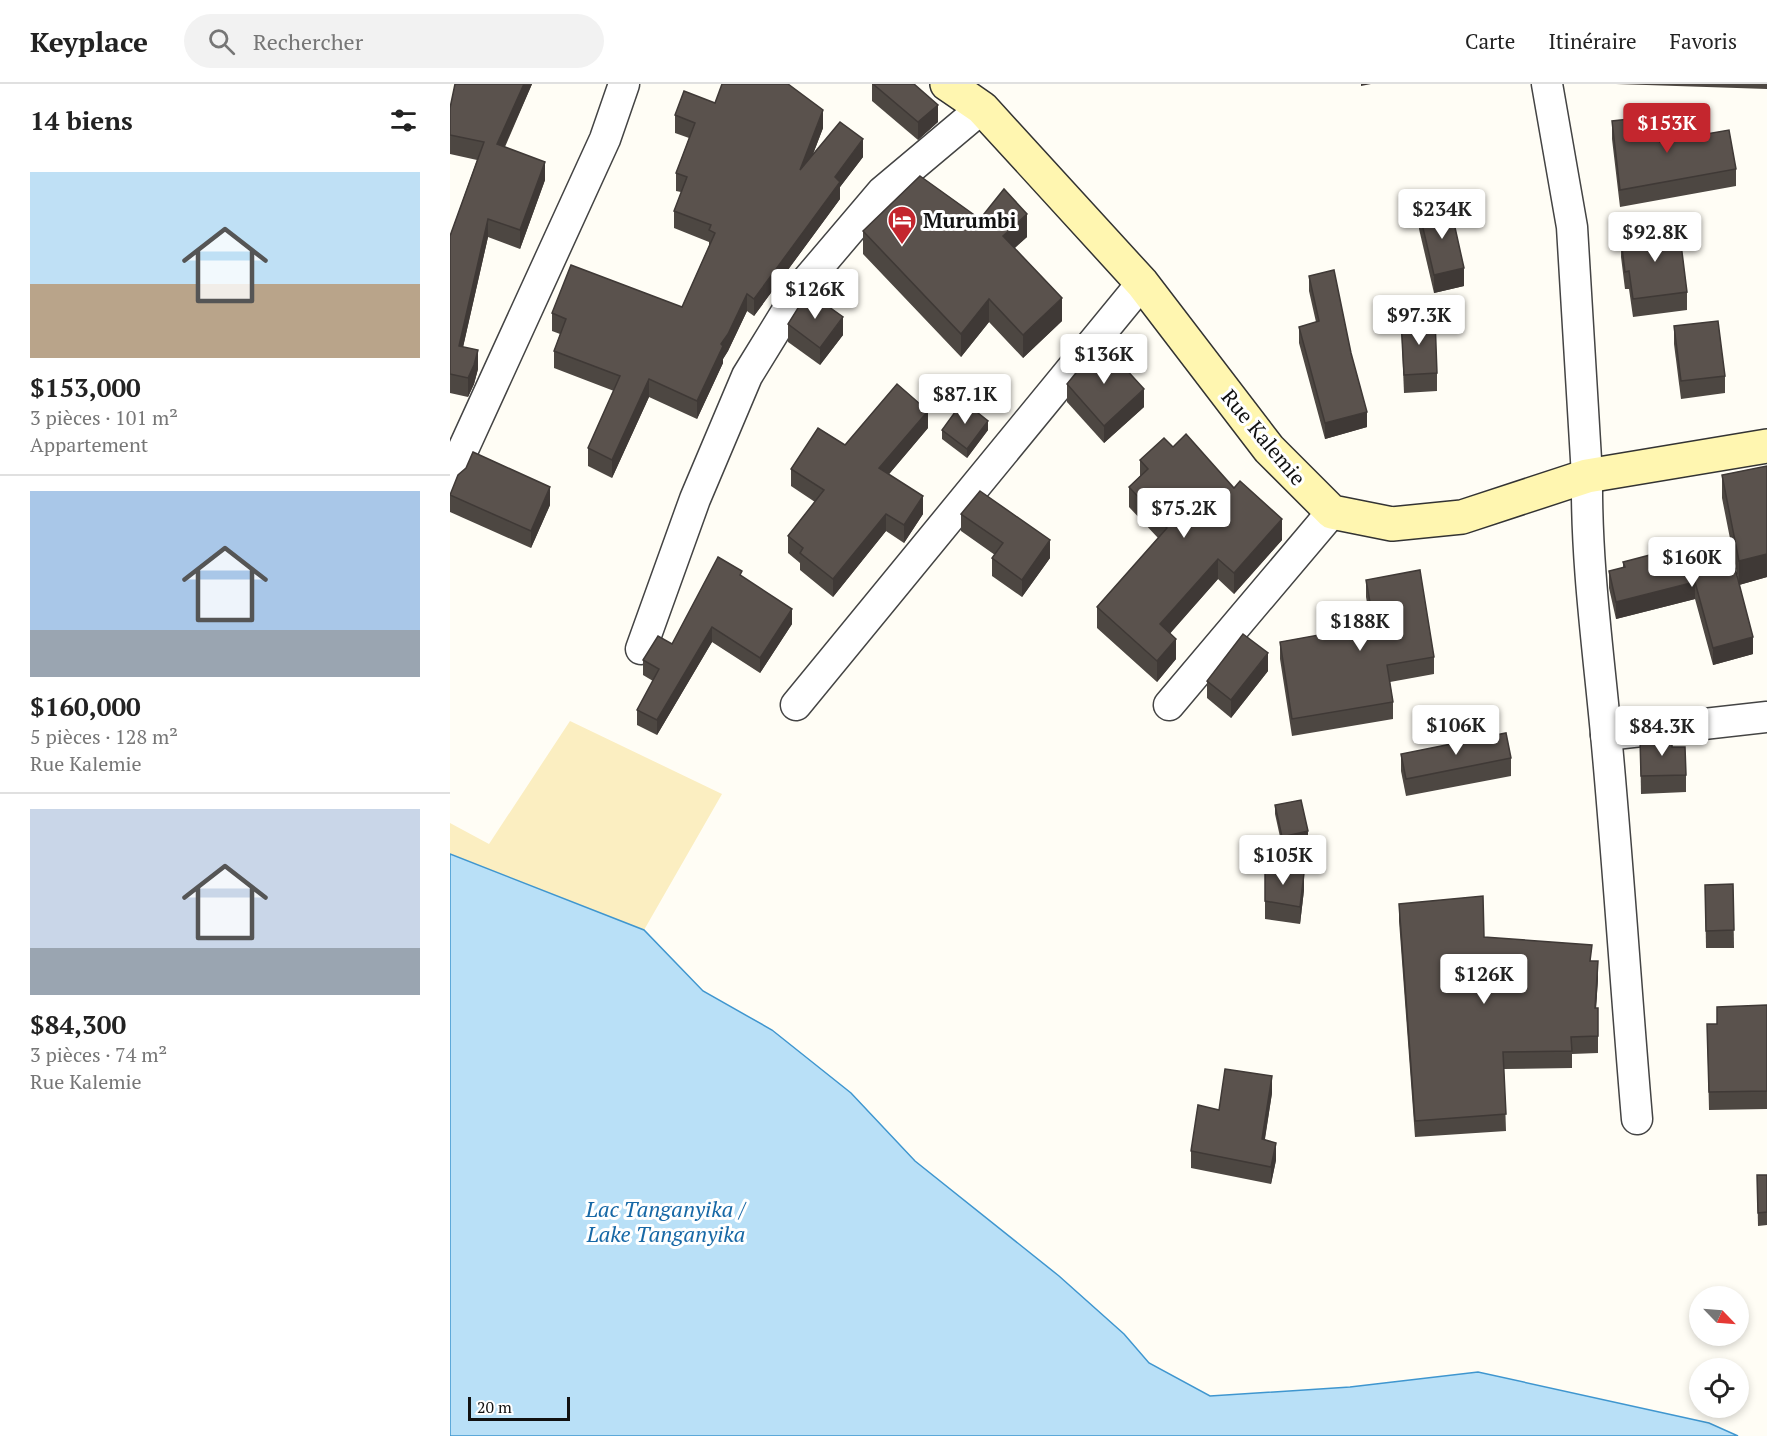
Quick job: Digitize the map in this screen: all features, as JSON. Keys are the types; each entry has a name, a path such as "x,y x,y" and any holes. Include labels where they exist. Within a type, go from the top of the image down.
{"street":[{"path":"450,478 605,139 624,84"},
{"name":"Rue Kalemie","path":"947,84 982,108 1142,283 1269,449 1332,512"},
{"path":"1547,84 1572,227 1587,476 1591,597 1606,735 1637,1119"},
{"path":"641,650 695,499 747,376 803,285 882,192 982,108"},
{"path":"796,705 1142,283"},
{"path":"1169,705 1332,512 1392,524 1462,518 1587,476 1767,446"},
{"path":"1606,735 1767,717"}],"sand":[{"path":"570,721 722,794 644,930 450,854 450,823 489,844"}],"water":[{"name":"Lac Tanganyika / Lake Tanganyika","path":"450,854 644,930 703,991 772,1030 851,1093 915,1161 1059,1276 1124,1334 1149,1363 1210,1396 1350,1387 1478,1372 1709,1423 1738,1436 450,1436"}],"building":[{"path":"455,84 524,84 497,144 545,162 520,230 488,219 459,346 478,350 468,378 450,374 450,236 484,142 450,135 450,108"},
{"path":"722,84 788,84 823,110 800,170 840,122 863,139 835,177 840,182 754,299 747,294 721,344 723,346 697,401 649,379 612,460 588,448 620,376 554,351 566,319 552,313 571,265 682,307 715,233 709,230 711,225 674,211 687,177 676,173 695,123 675,115 684,91 715,103"},
{"path":"873,84 914,84 938,105 918,122"},
{"path":"1657,116 1660,142 1729,130 1736,169 1620,190 1612,121"},
{"path":"920,176 980,219 1004,189 1027,214 1003,236 1062,298 1023,335 989,299 961,334 863,231"},
{"path":"1450,205 1464,268 1434,275 1419,211"},
{"path":"1679,228 1687,292 1633,299 1629,271 1625,272 1621,239 1626,239 1625,235"},
{"path":"1334,270 1351,353 1367,412 1325,423 1299,327 1319,321 1309,276"},
{"path":"808,292 843,317 820,348 788,324"},
{"path":"1435,318 1437,373 1404,375 1401,320"},
{"path":"1718,321 1725,376 1681,381 1674,326"},
{"path":"1101,342 1144,389 1104,426 1067,384"},
{"path":"897,384 928,411 879,468 923,496 904,525 886,514 833,579 800,553 803,548 788,536 824,490 791,469 818,428 845,445"},
{"path":"963,401 988,421 967,449 942,430"},
{"path":"1186,434 1234,488 1240,481 1282,519 1234,573 1218,559 1160,624 1176,639 1157,661 1097,607 1167,528 1129,487 1148,469 1140,460 1164,438 1173,447"},
{"path":"473,452 550,487 531,531 450,495 458,475 466,468"},
{"path":"1767,466 1767,554 1739,561 1722,475"},
{"path":"980,491 1050,540 1022,580 992,558 1003,543 961,514"},
{"path":"1729,545 1753,637 1713,648 1695,582 1616,602 1609,571 1625,567 1623,562 1669,550 1672,561"},
{"path":"718,557 742,571 740,575 792,609 760,658 712,627 657,720 637,710 659,669 643,660 658,636 672,644"},
{"path":"1420,570 1434,657 1387,665 1393,702 1292,719 1280,642 1374,625 1366,580"},
{"path":"1243,634 1268,653 1231,700 1207,681"},
{"path":"1506,733 1511,758 1406,779 1401,754"},
{"path":"1672,735 1672,747 1685,747 1686,775 1641,776 1640,739"},
{"path":"1301,800 1308,831 1282,837 1275,805"},
{"path":"1265,864 1304,873 1300,907 1265,901"},
{"path":"1733,884 1734,930 1706,931 1705,885"},
{"path":"1483,896 1484,937 1592,945 1590,961 1598,961 1595,1008 1598,1008 1598,1036 1571,1037 1572,1051 1503,1052 1506,1114 1415,1121 1399,904"},
{"path":"1767,1005 1767,1091 1709,1092 1707,1024 1717,1024 1717,1007"},
{"path":"1225,1069 1272,1076 1262,1139 1276,1143 1271,1167 1191,1151 1198,1105 1219,1110"},
{"path":"1757,1175 1767,1175 1767,1212 1758,1213"}],"place":[{"name":"Murumbi","path":"902,246"}]}
